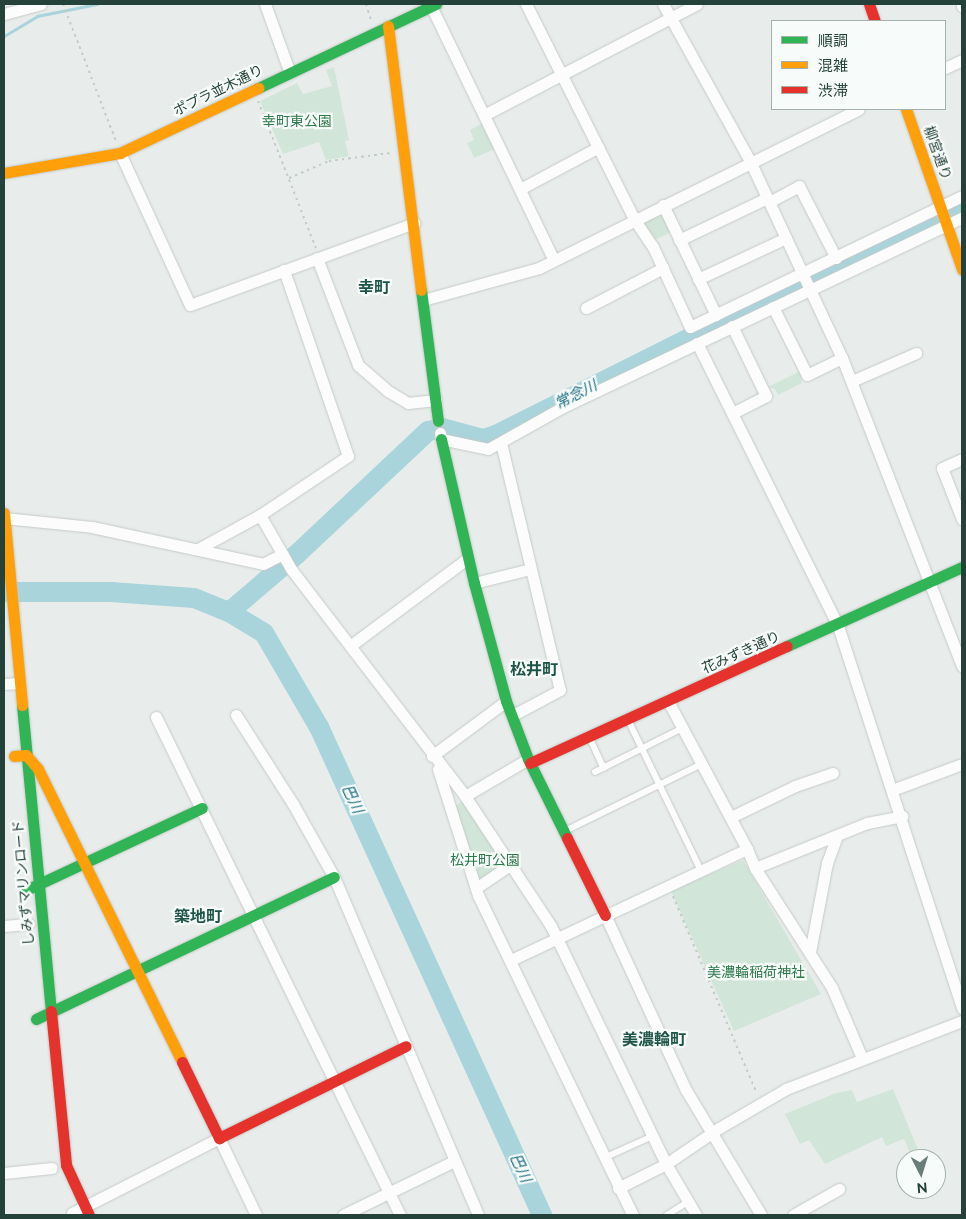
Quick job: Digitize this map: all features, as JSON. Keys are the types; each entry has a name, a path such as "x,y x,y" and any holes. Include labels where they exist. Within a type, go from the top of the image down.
{"main road":[{"path":"869,4 875,20"},
{"name":"ポプラ並木通り","path":"4,173 120,153 433,5"},
{"path":"388,26 438,421"},
{"name":"柳宮通り","path":"906,110 948,225"},
{"path":"948,225 962,269"},
{"path":"441,439 474,583 506,701 529,761 604,915"},
{"name":"しみずマリンロード","path":"4,513 11,679"},
{"name":"花みずき通り","path":"529,761 590,737 838,626 962,567"},
{"name":"しみずマリンロード","path":"4,644 11,679 38,884 49,1012 66,1165 87,1211"},
{"path":"20,755 38,769 219,1138 406,1046"},
{"name":"しみずマリンロード","path":"18,794 20,755"},
{"path":"38,884 202,808"},
{"path":"36,1019 137,973 334,877"},
{"name":"しみずマリンロード","path":"28,920 25,885 38,884"}],"street":[{"path":"4,14 41,4"},
{"path":"265,4 290,73"},
{"path":"526,4 634,219 663,268 690,327 962,196"},
{"path":"663,4 750,161 842,358 932,581 962,666"},
{"path":"484,115 563,76 697,4"},
{"path":"433,5 554,260"},
{"path":"946,68 962,60"},
{"path":"423,300 539,268 750,161 857,110"},
{"path":"520,189 599,148"},
{"path":"120,153 190,305 414,222"},
{"path":"679,240 799,186 836,258"},
{"path":"663,205 716,315"},
{"path":"438,421 441,439 479,448 488,448 501,443 562,408 962,218"},
{"path":"698,279 786,238"},
{"path":"319,257 358,365 388,391 408,403 436,400"},
{"path":"586,308 663,268"},
{"path":"198,549 260,515 348,456 284,270"},
{"path":"773,307 807,375 842,358"},
{"path":"732,326 766,396 732,413"},
{"path":"697,343 838,626 902,816 962,1008"},
{"path":"852,381 916,353"},
{"path":"501,443 560,690 512,716"},
{"path":"962,459 942,468 962,519"},
{"path":"260,515 291,569 432,756 465,796 557,939 666,1164 696,1215"},
{"path":"4,518 92,527 263,564 282,554"},
{"path":"350,646 468,558"},
{"path":"474,583 530,569"},
{"path":"432,756 506,701"},
{"path":"668,701 733,816 755,868 832,988 862,1058"},
{"path":"236,714 293,804 334,877 478,1215"},
{"path":"156,717 400,1215"},
{"path":"432,756 476,888 618,1188 633,1215"},
{"path":"465,796 529,761"},
{"path":"892,790 962,764"},
{"path":"733,816 795,786 833,773"},
{"path":"755,868 867,824 902,816"},
{"path":"810,952 827,863 836,836"},
{"path":"511,960 747,849"},
{"path":"476,888 510,864"},
{"path":"604,915 686,1090 761,1215"},
{"path":"4,926 28,920"},
{"path":"618,1188 666,1164 712,1135 719,1128 786,1089 862,1058 962,1021"},
{"path":"71,1210 87,1211 219,1138 256,1215"},
{"path":"343,1215 454,1161"},
{"path":"4,1173 53,1168"},
{"path":"793,1215 839,1188"}],"lane":[{"path":"628,719 701,870"},
{"path":"595,772 683,728"},
{"path":"590,737 604,768"},
{"path":"565,832 702,764"},
{"path":"604,1158 653,1136"},
{"path":"667,1215 688,1202"}],"path":[{"path":"63,4 120,153"},
{"path":"366,4 375,32"},
{"path":"254,90 319,257"},
{"path":"289,178 329,161 404,151"},
{"path":"668,885 761,1104"}],"green space":[{"name":"幸町東公園","path":"334,67 349,140 345,141 349,156 326,160 319,142 283,154 260,101 297,83 303,94 332,86 326,70"},
{"path":"483,123 495,149 474,158 467,143 474,140 470,130"},
{"path":"658,213 663,215 672,232 654,240 643,226 644,221"},
{"path":"800,371 802,383 778,395 775,389 768,387"},
{"name":"松井町公園","path":"464,800 505,864 476,882 453,808"},
{"name":"美濃輪稲荷神社","path":"743,860 821,994 734,1031 671,891"},
{"path":"893,1089 918,1149 908,1149 904,1139 886,1146 882,1137 825,1164 809,1140 800,1144 785,1114 836,1093 852,1090 857,1102"}],"waterway":[{"path":"4,36 37,16 97,4"},
{"name":"常念川","path":"229,612 296,555 428,431 442,428 483,439 496,435 732,317 962,208"},
{"name":"巴川","path":"4,592 111,592 194,598 229,612 264,633 319,727 542,1215"}],"traffic: fast":[{"path":"258,88 436,4"},
{"path":"421,290 438,421"},
{"path":"441,439 474,583 506,701 528,759 567,838"},
{"path":"787,646 962,567"},
{"path":"22,705 51,1011"},
{"path":"26,890 202,808"},
{"path":"36,1019 334,877"}],"traffic: slow":[{"path":"388,26 421,290"},
{"path":"4,173 120,153 258,88"},
{"path":"906,110 962,269"},
{"path":"4,513 22,705"},
{"path":"14,756 26,755 38,769 182,1062"}],"traffic: jam":[{"path":"869,4 875,20"},
{"path":"530,763 787,646"},
{"path":"567,838 605,915"},
{"path":"51,1011 66,1165 89,1215"},
{"path":"182,1062 219,1138 406,1046"}],"district":[{"name":"幸町","path":"374,288"},
{"name":"松井町","path":"534,670"},
{"name":"築地町","path":"198,917"},
{"name":"美濃輪町","path":"654,1040"}]}
